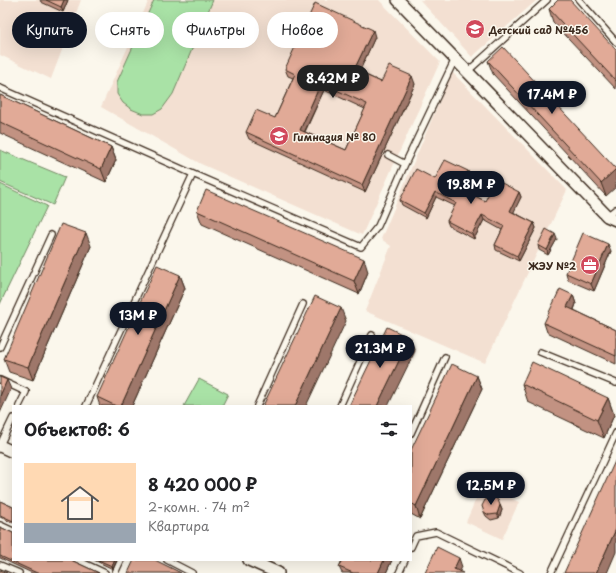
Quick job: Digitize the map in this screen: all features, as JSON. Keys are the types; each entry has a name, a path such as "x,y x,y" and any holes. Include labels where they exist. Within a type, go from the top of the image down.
{"street":[{"path":"398,0 611,218"},
{"path":"0,445 12,451"},
{"path":"251,561 278,573"}],"lane":[{"path":"467,72 547,0"},
{"path":"579,0 616,42"},
{"path":"0,88 361,247 378,226 454,59"},
{"path":"388,155 405,164"},
{"path":"86,405 193,174"},
{"path":"611,218 616,209"},
{"path":"0,347 51,235"},
{"path":"257,405 303,304"},
{"path":"340,405 372,335"},
{"path":"540,352 616,383"},
{"path":"412,431 445,357"},
{"path":"0,380 26,392 20,405"},
{"path":"0,445 12,420"},
{"path":"551,573 616,433"},
{"path":"0,525 12,531"},
{"path":"414,535 436,532 520,573"},
{"path":"79,561 105,573"},
{"path":"115,573 121,561"},
{"path":"169,561 192,573"},
{"path":"399,573 405,561"},
{"path":"0,564 19,573"}],"shaded area":[{"path":"0,0 81,0 76,12 12,12 12,48 63,48 51,79 0,55"},
{"name":"Гимназия № 80","path":"149,0 379,0 440,62 362,235 201,164 101,107 127,48 164,48 164,12 144,12"},
{"name":"Детский сад №456","path":"420,0 537,0 472,57"},
{"path":"452,72 567,190 485,363 365,311 391,246 381,239"},
{"path":"482,485 519,502 502,539 466,522"}],"green space":[{"path":"154,0 213,0 208,12 172,12 172,48 193,48 173,94 162,109 153,114 143,114 131,109 123,103 117,94 117,82 132,48 164,48 164,12 149,12"},
{"path":"0,150 65,177 53,205 0,182"},
{"path":"0,184 47,206 0,304"},
{"path":"199,379 228,394 222,405 185,405"}],"building":[{"path":"46,0 64,0 61,7"},
{"path":"558,0 570,0 616,50 616,81 549,9"},
{"path":"315,3 334,12 311,12"},
{"path":"338,14 373,30 354,70 381,82 389,66 412,76 362,185 246,132 256,110 275,118 295,74 285,69 295,48 338,48","holes":["321,83 367,104 346,150 300,130"]},
{"path":"503,47 616,169 601,183 488,61"},
{"path":"0,95 111,147 101,169 0,122"},
{"path":"445,160 468,171 459,188 485,201 496,180 519,192 510,211 534,223 517,256 495,245 504,226 482,215 472,234 447,221 456,203 435,192 424,213 400,200 416,169 435,179"},
{"path":"206,190 364,259 354,281 197,211"},
{"path":"61,224 86,233 28,367 4,359"},
{"path":"546,229 555,234 547,250 538,245"},
{"name":"ЖЭУ №2","path":"583,233 608,244 591,284 566,273"},
{"path":"157,265 180,275 121,405 114,405 97,397"},
{"path":"560,289 573,295 567,307 616,330 616,356 544,323"},
{"path":"315,296 341,308 295,405 263,405"},
{"path":"387,327 410,338 377,405 349,405"},
{"path":"532,362 608,398 597,420 522,384"},
{"path":"452,364 477,376 416,506 412,504 412,448"},
{"path":"0,377 7,380 0,396"},
{"path":"616,459 616,529 596,573 564,573"},
{"path":"493,497 498,500 500,505 497,514 489,515 484,512 482,506 485,500"},
{"path":"0,501 12,507 12,521 0,515"},
{"path":"0,527 12,533 12,561 73,561 99,573 37,573 0,556"},
{"path":"437,547 459,558 454,569 463,573 425,573"},
{"path":"100,561 114,561 112,566"},
{"path":"134,561 157,561 181,573 128,573"},
{"path":"342,561 384,561 378,573 353,573 339,567"},
{"path":"0,570 7,573 0,573"}],"place":[{"name":"Детский сад №456","path":"475,29"},
{"name":"Гимназия № 80","path":"279,136"},
{"name":"ЖЭУ №2","path":"590,265"}]}
